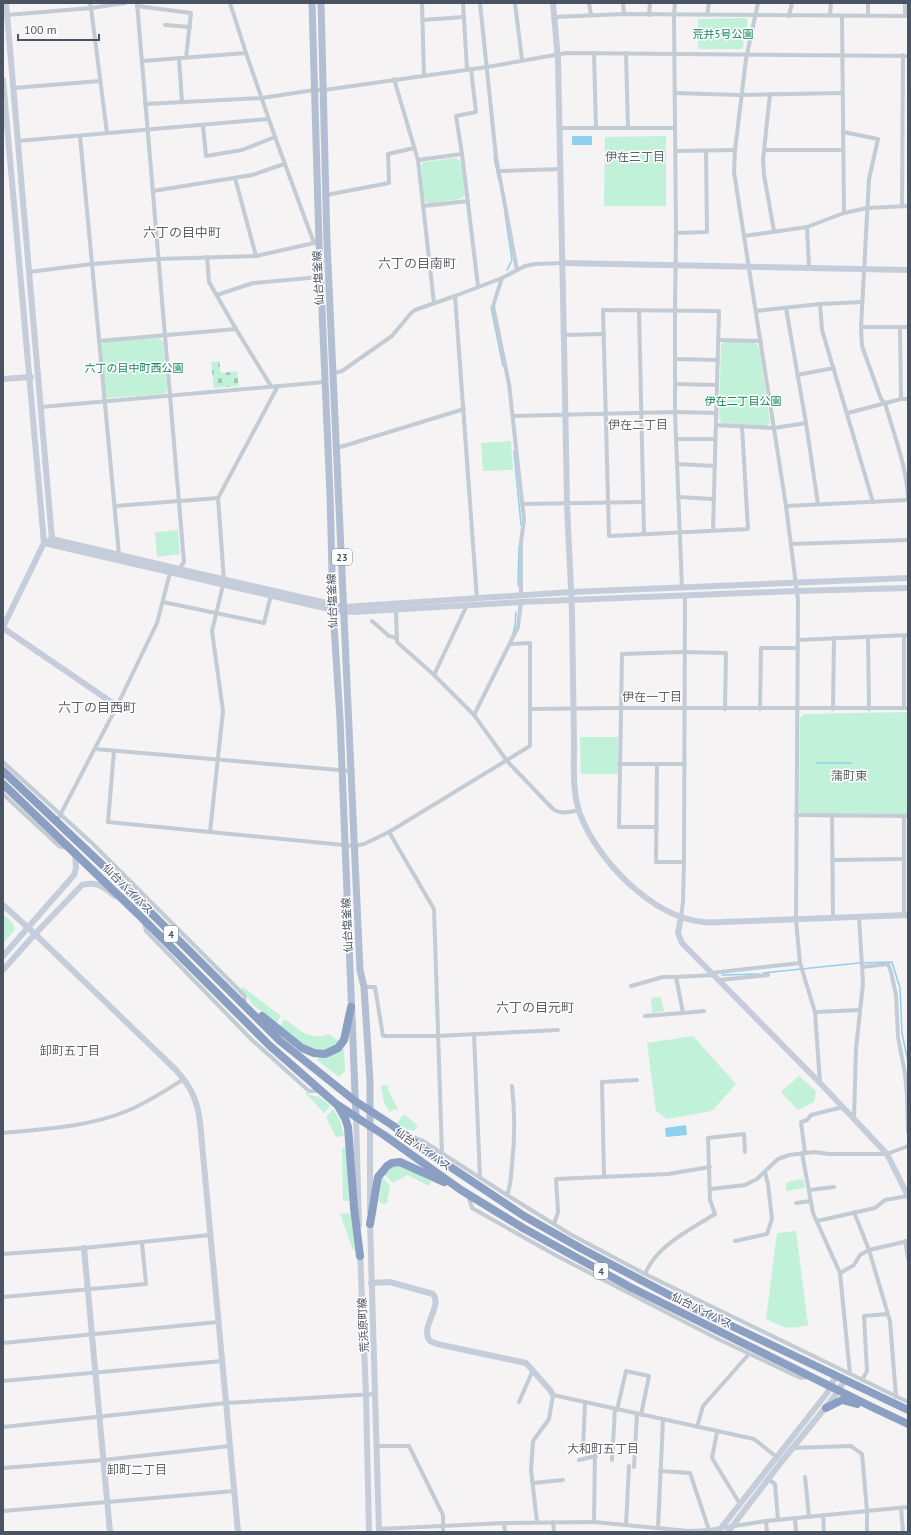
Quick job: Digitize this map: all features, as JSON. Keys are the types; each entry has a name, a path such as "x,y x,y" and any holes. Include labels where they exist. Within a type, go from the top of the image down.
{"highway":[{"name":"仙台バイパス","path":"3,771 59,818 280,1041 355,1101 524,1216 582,1249 694,1308 836,1376 847,1377 907,1407"},
{"name":"仙台バイパス","path":"3,784 73,850 269,1045 335,1103 464,1191 523,1228 630,1287 908,1424"},
{"path":"245,1005 255,1011 302,1048 314,1053 325,1054 338,1048 344,1040 351,1006"},
{"path":"335,1103 345,1118 348,1127 354,1208 360,1256"},
{"path":"370,1224 378,1178 386,1166 392,1163 400,1162 464,1191"},
{"path":"826,1408 842,1400 874,1408"}],"main road":[{"name":"仙台塩釜線","path":"312,3 316,242 320,277 326,382 333,608 342,770 356,1117"},
{"name":"仙台塩釜線","path":"321,3 327,242 360,970 364,987 370,1126"}],"street":[{"path":"6,3 52,539"},
{"path":"7,15 90,5 125,3"},
{"path":"230,3 284,164 316,242"},
{"path":"422,3 424,75"},
{"path":"464,3 469,69 476,112 456,116 478,286"},
{"path":"480,3 496,157 517,270"},
{"path":"515,3 522,60"},
{"path":"553,3 558,54 565,335 567,503 572,601 576,790 579,810 588,833 595,844 622,876 640,893 655,904 680,917 702,922 796,920 833,917 906,915 904,859 906,816 796,815"},
{"path":"589,3 591,15"},
{"path":"623,3 624,14"},
{"path":"649,15 650,3"},
{"path":"675,3 675,412 682,588"},
{"path":"707,15 709,3"},
{"path":"758,3 747,54 735,150 734,172 797,584 798,708 796,920 800,963 815,1012 820,1083"},
{"path":"789,16 792,3"},
{"path":"830,15 831,3"},
{"path":"868,3 868,16"},
{"path":"554,17 624,14 906,16 905,3"},
{"path":"170,573 179,569 184,562 137,4 191,13 186,58"},
{"path":"90,5 107,133"},
{"path":"842,16 844,213"},
{"path":"422,20 464,17"},
{"path":"165,25 190,27"},
{"path":"142,61 246,53"},
{"path":"145,104 262,98 469,69 558,54 594,53 908,56"},
{"path":"594,53 596,128"},
{"path":"626,54 628,128"},
{"path":"902,206 903,56"},
{"path":"179,58 182,102"},
{"path":"394,79 418,160 434,303"},
{"path":"3,80 5,120 44,542 3,627 117,706"},
{"path":"13,88 100,81"},
{"path":"675,93 742,95 842,93"},
{"path":"770,94 764,150 764,176 774,231"},
{"path":"902,94 908,94"},
{"path":"5,120 16,119"},
{"path":"18,141 268,119"},
{"path":"203,125 206,156 242,150 275,137"},
{"path":"560,128 675,128"},
{"path":"786,506 908,500 904,472 885,403 881,399 862,346 862,302 869,179 878,140 843,132"},
{"path":"80,136 119,555"},
{"path":"326,195 389,183 388,154 414,148"},
{"path":"675,151 735,150"},
{"path":"764,150 843,150"},
{"path":"676,233 707,232 706,151"},
{"path":"418,160 462,154"},
{"path":"153,191 252,175 284,164"},
{"path":"499,171 561,169"},
{"path":"235,178 256,256"},
{"path":"423,206 468,201"},
{"path":"744,236 807,226 844,213 867,208 908,206"},
{"path":"807,226 809,268"},
{"path":"29,272 92,264 158,259 256,256 316,242 327,242"},
{"path":"208,257 209,282 271,386"},
{"path":"334,373 342,371 392,336 411,313 535,264 676,264 908,270"},
{"path":"217,295 253,284 320,277"},
{"path":"502,278 493,306 509,384 524,520 521,542 521,595"},
{"path":"455,296 477,598"},
{"path":"756,311 820,304 862,302"},
{"path":"820,304 822,330 848,413 873,502"},
{"path":"786,308 806,423 818,504"},
{"path":"713,530 718,311 603,310 609,536 748,529 742,426"},
{"path":"639,310 644,534"},
{"path":"861,327 908,327"},
{"path":"900,327 901,399"},
{"path":"99,341 236,329"},
{"path":"565,335 604,334"},
{"path":"718,340 761,341"},
{"path":"675,359 718,360"},
{"path":"797,375 834,368"},
{"path":"3,379 38,376"},
{"path":"41,407 326,382"},
{"path":"675,384 717,386"},
{"path":"210,832 223,711 212,631 224,582 218,498 278,386"},
{"path":"848,413 901,399 908,399"},
{"path":"337,448 464,409"},
{"path":"513,416 606,413 716,413"},
{"path":"716,425 774,428 806,423"},
{"path":"676,439 716,439"},
{"path":"676,464 715,466"},
{"path":"678,497 713,499"},
{"path":"115,506 218,498"},
{"path":"522,504 643,502"},
{"path":"44,542 52,539 179,569 271,595 344,609 571,592 797,584 908,578"},
{"path":"792,544 908,540"},
{"path":"44,542 170,573 224,582 333,608"},
{"path":"3,762 59,818 117,706 157,623 170,573"},
{"path":"344,609 353,612 521,602 908,588"},
{"path":"163,602 264,623 271,595"},
{"path":"685,596 684,862 683,902 678,933 679,940 820,1083 887,1154 908,1196 885,1200 875,1208 816,1221"},
{"path":"474,715 511,644 518,627 521,602"},
{"path":"434,675 467,605"},
{"path":"396,610 398,642 474,715 507,761 556,812 562,813 579,810"},
{"path":"372,621 389,636 397,638"},
{"path":"530,709 906,708 906,635 798,640"},
{"path":"868,637 868,709"},
{"path":"833,709 834,638"},
{"path":"114,751 108,822 354,846 364,844 389,832 530,746 530,643 511,644"},
{"path":"760,709 761,648 798,648"},
{"path":"657,826 619,827 622,654 685,652 726,653 725,709"},
{"path":"95,749 351,771"},
{"path":"619,764 685,764"},
{"path":"657,764 656,862 684,862"},
{"path":"3,794 59,846 73,850 76,868 74,875 3,956"},
{"path":"832,816 833,917"},
{"path":"389,832 434,909 442,1154"},
{"path":"832,860 904,859"},
{"path":"3,970 82,885 90,883 101,886 142,918"},
{"path":"3,905 28,927 176,1070 184,1079 197,1101 238,1532"},
{"path":"854,1118 856,1049 863,983 859,917"},
{"path":"631,986 663,977 712,974 800,963"},
{"path":"862,964 888,964 891,972 896,995 898,1037 905,1074 908,1132"},
{"path":"719,980 768,975"},
{"path":"676,977 683,1013"},
{"path":"364,987 375,987 383,1036 437,1036 558,1030"},
{"path":"815,1012 860,1010"},
{"path":"645,1016 704,1011"},
{"path":"474,1034 480,1178"},
{"path":"3,1133 51,1129 91,1122 128,1111 184,1079"},
{"path":"604,1177 602,1082 637,1080"},
{"path":"507,1195 510,1185 514,1134 512,1086"},
{"path":"728,1532 782,1461 826,1408 847,1377 840,1273 816,1221 809,1190 801,1122 807,1120 811,1115 843,1107"},
{"name":"荒浜原町線","path":"356,1117 366,1395 369,1532"},
{"name":"荒浜原町線","path":"370,1126 371,1283 379,1531"},
{"path":"401,1132 423,1141 554,1224 645,1274 847,1377 862,1380 896,1397 907,1407"},
{"path":"645,1274 650,1262 667,1246 715,1214 710,1200 711,1189 708,1138 744,1134 745,1152"},
{"path":"711,1189 745,1185 765,1172 778,1159 789,1155 814,1152 835,1154 887,1154 908,1146"},
{"path":"554,1224 558,1212 556,1179 668,1174 710,1167"},
{"path":"735,1241 767,1234 772,1219 765,1172"},
{"path":"809,1190 834,1187"},
{"path":"464,1191 472,1208 602,1280 794,1375 801,1378 810,1376"},
{"path":"796,1202 811,1201"},
{"path":"854,1212 869,1250 890,1320 896,1397"},
{"path":"3,1254 142,1243 210,1235"},
{"path":"840,1273 854,1265 860,1255 869,1250 907,1241 908,1258"},
{"path":"3,1297 146,1284 142,1243"},
{"path":"84,1248 110,1532"},
{"path":"371,1283 390,1282 433,1294 435,1296 435,1302 426,1333 428,1340 431,1342 526,1363 553,1395 754,1439 782,1461"},
{"path":"862,1380 867,1371 864,1316 887,1314"},
{"path":"3,1342 218,1322"},
{"path":"697,1427 703,1406 749,1354"},
{"path":"3,1381 222,1362"},
{"path":"519,1402 533,1370"},
{"path":"612,1460 616,1409 626,1371 649,1376 639,1414 634,1467"},
{"path":"719,1530 827,1393 836,1376"},
{"path":"3,1427 226,1403 375,1394"},
{"path":"537,1522 531,1470 533,1441 549,1419 553,1395"},
{"path":"583,1449 585,1402"},
{"path":"658,1528 663,1420"},
{"path":"717,1432 712,1458 740,1504"},
{"path":"3,1468 103,1460 230,1446"},
{"path":"376,1446 409,1446 443,1515 443,1532"},
{"path":"784,1448 851,1446 862,1454 867,1511 867,1532"},
{"path":"579,1460 595,1454 594,1522"},
{"path":"626,1525 629,1466"},
{"path":"660,1471 690,1473 709,1530"},
{"path":"805,1477 809,1517"},
{"path":"768,1479 775,1484 778,1520"},
{"path":"533,1483 563,1480"},
{"path":"3,1511 234,1491"},
{"path":"379,1531 443,1526 537,1522 594,1522 688,1531 719,1530 732,1526 766,1521 908,1507"},
{"path":"901,1508 902,1532"},
{"path":"823,1515 824,1532"},
{"path":"795,1518 796,1532"},
{"path":"766,1521 767,1532"},
{"path":"553,1522 554,1532"},
{"path":"504,1523 505,1532"}],"green space":[{"name":"荒井5号公園","path":"746,18 748,21 743,47 741,49 698,49 698,19"},
{"path":"666,136 666,206 604,206 605,137"},
{"path":"456,158 461,162 465,195 460,199 429,204 424,200 421,166 423,162"},
{"name":"六丁の目中町西公園","path":"158,338 163,341 167,390 164,394 108,398 106,396 101,346 104,342"},
{"name":"伊在二丁目公園","path":"725,341 754,341 759,347 770,422 767,427 723,425 719,419 721,345"},
{"path":"219,361 221,373 237,371 239,386 214,388 211,362"},
{"path":"511,441 513,470 483,471 481,443"},
{"path":"178,530 180,554 157,557 155,532"},
{"path":"908,712 908,815 802,814 799,811 800,718 804,714"},
{"path":"580,737 618,737 619,774 581,774"},
{"path":"3,914 12,922 15,930 3,943"},
{"path":"243,987 281,1016 276,1023 252,1004 247,995 241,989"},
{"path":"661,997 664,1011 652,1013 651,998"},
{"path":"285,1019 305,1033 316,1036 328,1034 339,1041 332,1047 324,1050 308,1047 300,1043 279,1027"},
{"path":"693,1036 736,1084 712,1111 667,1119 656,1111 647,1043"},
{"path":"344,1049 345,1071 339,1077 317,1060 319,1057"},
{"path":"799,1076 816,1091 814,1102 798,1110 781,1092"},
{"path":"387,1085 398,1112 395,1109 390,1112 384,1103 381,1086"},
{"path":"306,1092 310,1095 320,1097 330,1106 324,1113 305,1093"},
{"path":"333,1109 340,1120 344,1136 336,1137 326,1117"},
{"path":"405,1115 418,1126 414,1131 404,1128 397,1123 402,1116"},
{"path":"342,1148 347,1148 349,1201 343,1201"},
{"path":"400,1166 431,1182 429,1186 407,1175 393,1183 384,1174 391,1167"},
{"path":"382,1177 390,1186 387,1203 384,1204 379,1202"},
{"path":"803,1179 805,1188 786,1191 786,1183"},
{"path":"348,1213 351,1215 355,1250 353,1250 340,1214"},
{"path":"796,1231 808,1325 790,1328 766,1319 777,1233"}],"water":[{"path":"572,136 592,136 592,145 572,145"},
{"path":"686,1125 687,1135 666,1137 665,1128"}],"waterway":[{"path":"494,157 499,181"},
{"path":"505,214 512,260 507,270"},
{"path":"491,307 503,366"},
{"path":"514,451 521,525"},
{"path":"518,586 519,546"},
{"path":"513,634 516,612"},
{"path":"817,763 852,763"},
{"path":"763,973 859,963 892,962 900,988 902,1033 908,1062"},
{"path":"722,975 759,974"}],"district":[{"name":"伊在三丁目","path":"635,156"},
{"name":"六丁の目中町","path":"182,232"},
{"name":"六丁の目南町","path":"417,263"},
{"name":"伊在二丁目","path":"638,424"},
{"name":"伊在一丁目","path":"652,696"},
{"name":"六丁の目西町","path":"97,707"},
{"name":"蒲町東","path":"849,775"},
{"name":"六丁の目元町","path":"535,1007"},
{"name":"卸町五丁目","path":"70,1050"},
{"name":"大和町五丁目","path":"603,1448"},
{"name":"卸町二丁目","path":"137,1469"}]}
